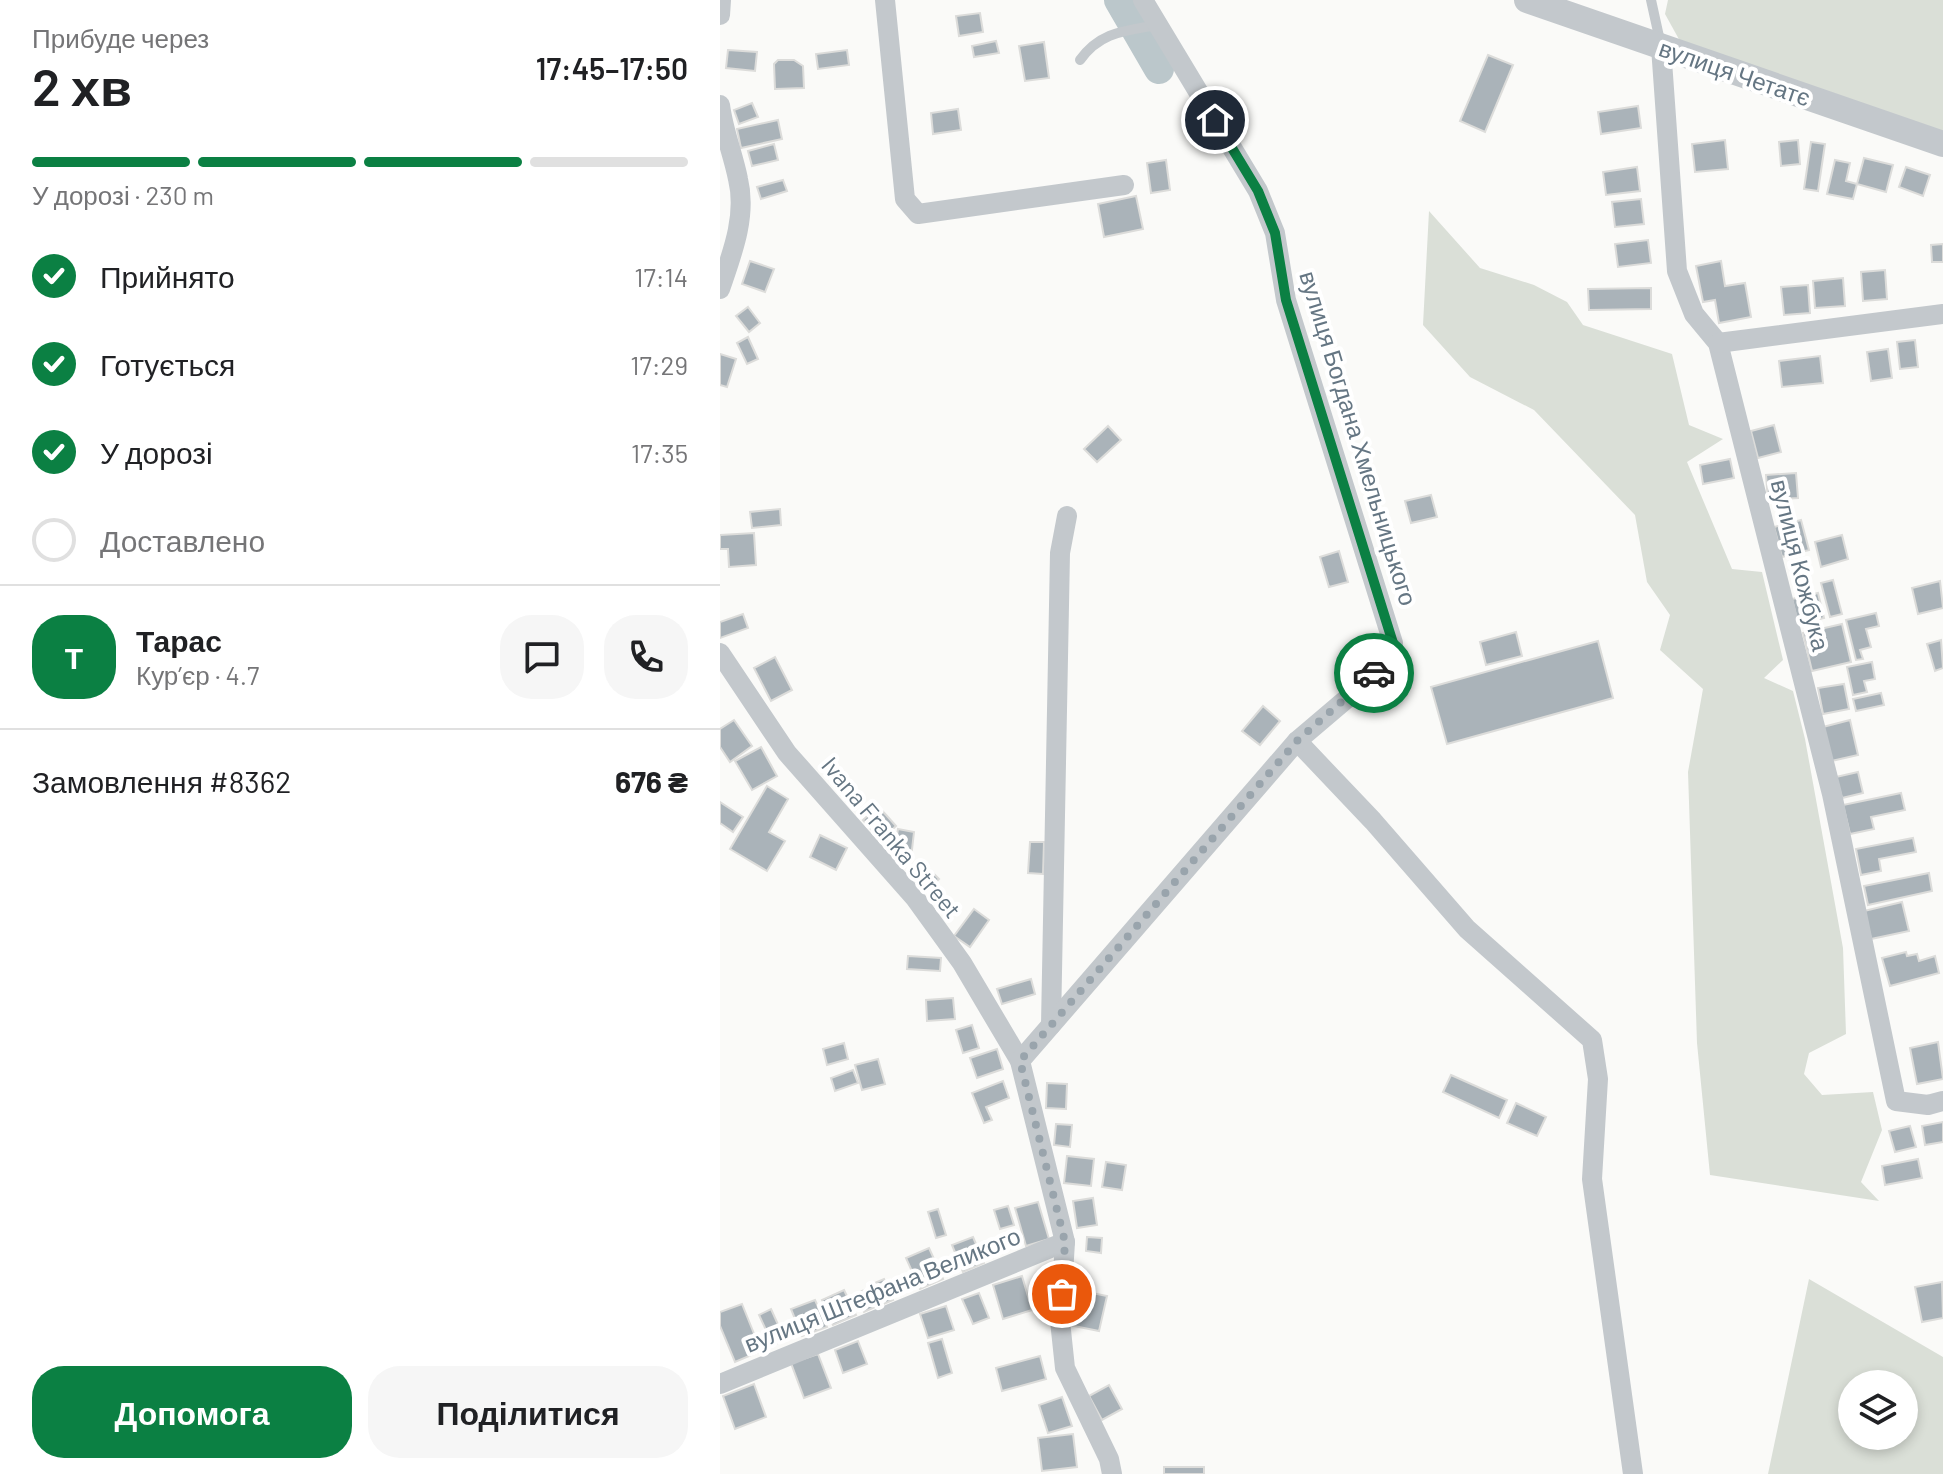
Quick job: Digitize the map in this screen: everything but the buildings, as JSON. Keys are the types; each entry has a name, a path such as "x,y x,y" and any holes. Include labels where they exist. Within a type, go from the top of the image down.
{"street":[{"path":"720,15 721,0"},
{"path":"885,0 905,199 918,214 1124,185"},
{"name":"вулиця Богдана Хмельницького","path":"1020,1061 1297,741 1370,679 1393,643 1286,300 1275,233 1258,191 1151,26 1143,0"},
{"name":"вулиця Четатє","path":"1527,0 1943,144"},
{"name":"вулиця Кожбука","path":"1661,47 1677,271 1694,314 1718,343 1832,794 1896,1101 1928,1105 1943,1101"},
{"path":"720,105 739,182 741,206 735,245 720,289"},
{"path":"1718,343 1943,314"},
{"path":"1051,1025 1060,553 1067,516"},
{"name":"Ivana Franka Street","path":"720,653 787,753 915,898 962,963 1020,1061 1065,1242 1060,1321 1065,1368 1109,1459 1112,1474"},
{"path":"1297,741 1373,821 1467,929 1592,1040 1598,1079 1592,1179 1633,1474"},
{"name":"вулиця Штефана Великого","path":"720,1384 1065,1242"}],"lane":[{"path":"1651,0 1661,47"},
{"path":"1080,60 1091,45 1119,31 1151,26"}],"shaded area":[{"path":"1668,0 1943,0 1943,143 1686,52 1665,14"},
{"path":"1429,211 1480,268 1534,285 1567,302 1583,325 1672,354 1689,425 1723,439 1687,462 1732,569 1762,572 1783,660 1764,678 1793,691 1805,739 1843,948 1846,1034 1809,1053 1804,1074 1822,1095 1873,1092 1882,1130 1861,1182 1879,1201 1710,1175 1697,1043 1688,772 1703,689 1660,650 1670,615 1647,582 1635,515 1534,410 1470,377 1423,325"},
{"path":"1809,1279 1943,1357 1943,1474 1768,1474"}],"waterway":[{"path":"1119,0 1159,69"}],"way so far":[{"path":"1062,1294 1065,1242 1020,1061 1297,741 1374,673"}],"route":[{"path":"1215,120 1258,191 1275,233 1286,300 1393,643 1374,673"}]}
